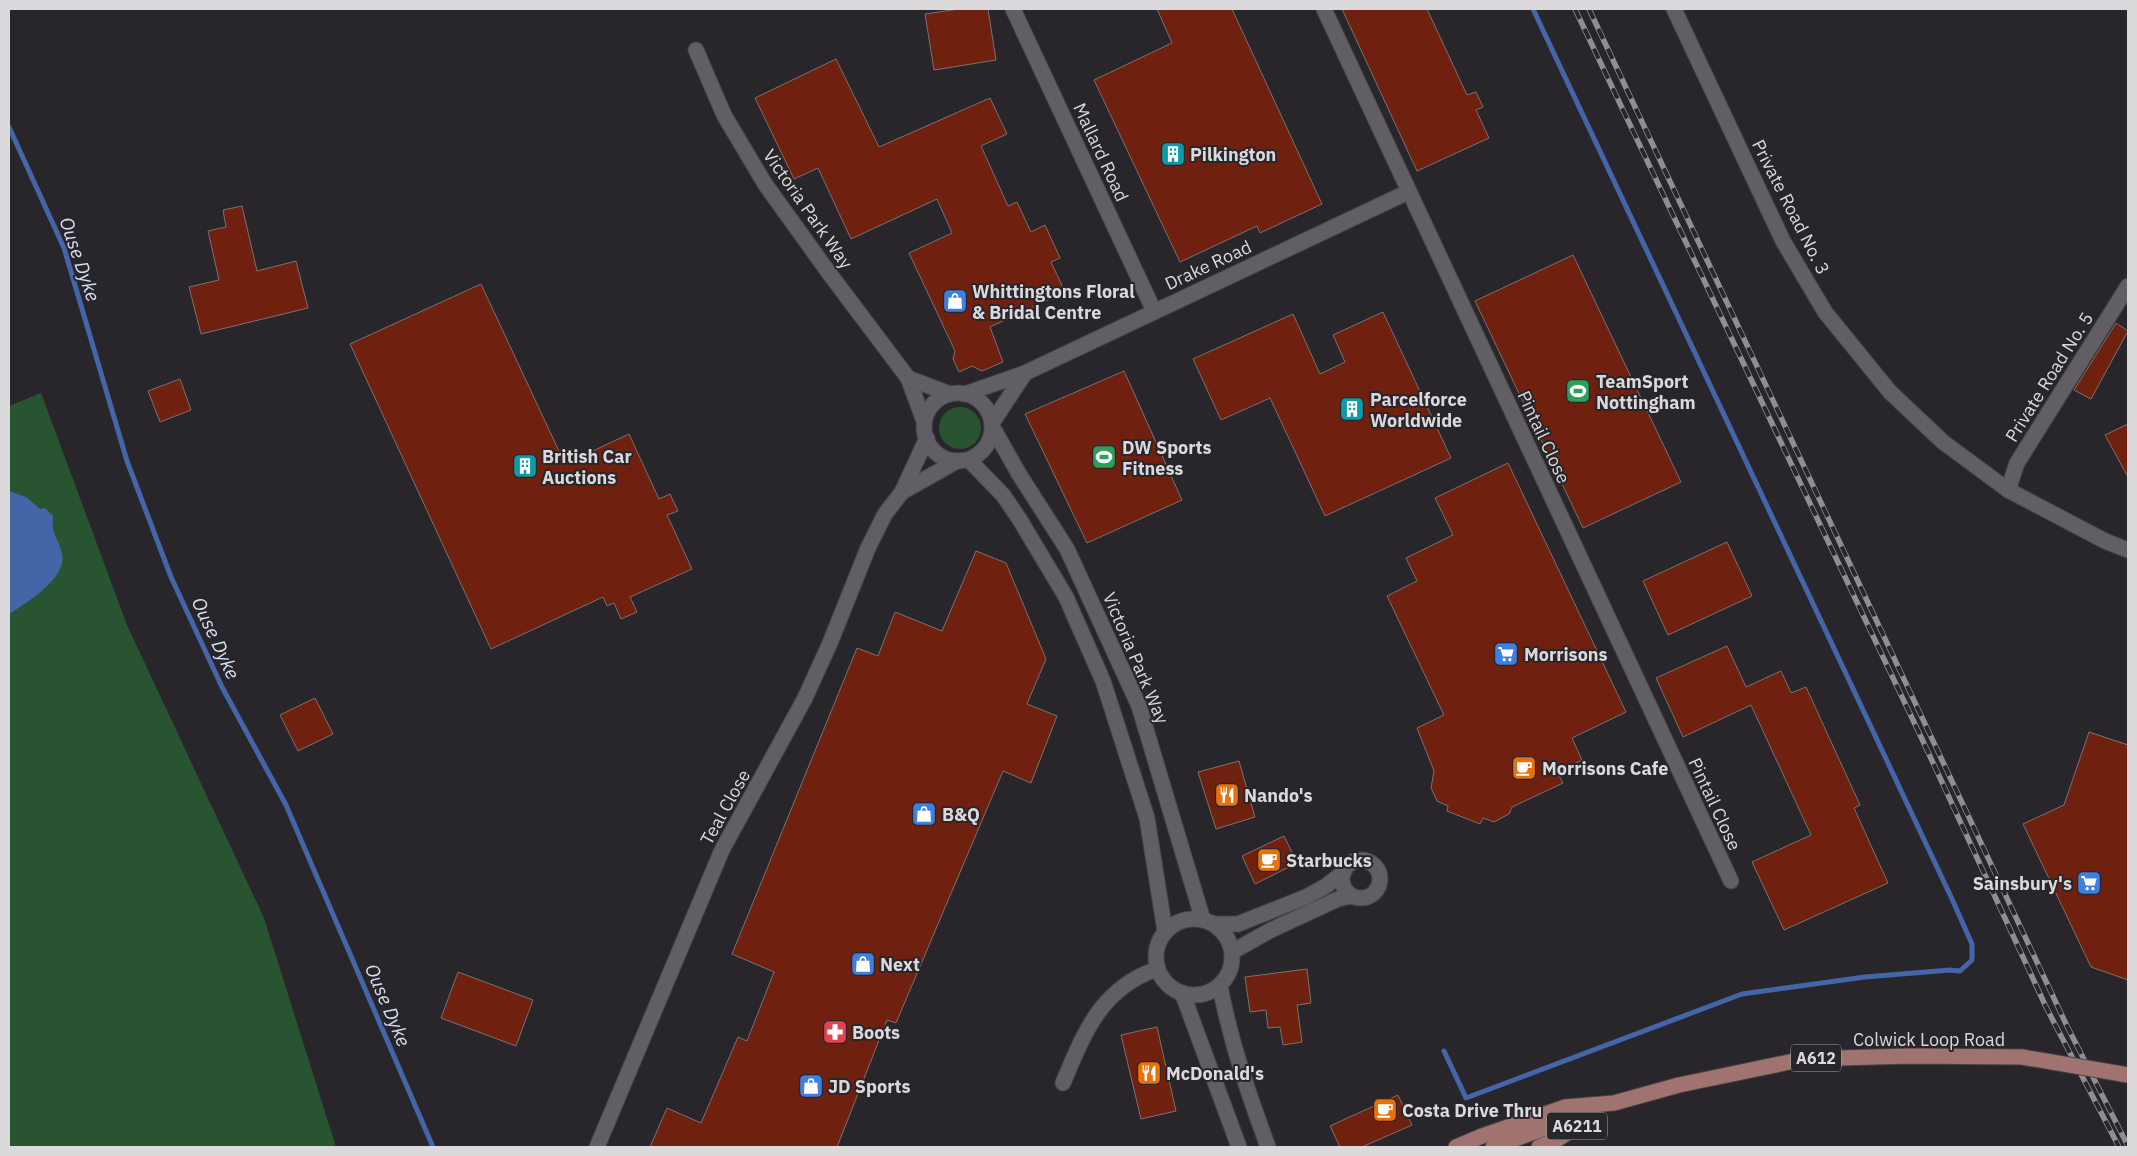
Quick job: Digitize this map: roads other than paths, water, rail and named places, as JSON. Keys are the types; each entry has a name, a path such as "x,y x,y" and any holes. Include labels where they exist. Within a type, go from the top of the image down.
{"main road":[{"name":"Colwick Loop Road","path":"1456,1147 1565,1107 1614,1103 1679,1085 1804,1058 1910,1056 2022,1058 2128,1075"},
{"name":"Colwick Loop Road","path":"1539,1147 1558,1138 1614,1103"},
{"path":"1493,1147 1614,1103"}],"street":[{"name":"Mallard Road","path":"1012,9 1154,311"},
{"name":"Pintail Close","path":"1324,9 1731,881"},
{"name":"Private Road No. 3","path":"1674,9 1783,241 1825,312 1890,392 1943,442 2008,490 2105,541 2128,550"},
{"name":"Victoria Park Way","path":"696,50 724,115 765,184 908,378 924,421"},
{"name":"Drake Road","path":"958,394 1025,373 1408,192"},
{"name":"Private Road No. 5","path":"2008,490 2017,463 2128,286"},
{"path":"958,394 938,400 930,409 924,421 926,438 936,453 946,459 963,460 980,454 989,443 993,426 1025,373"},
{"path":"908,378 982,402 987,408 993,426"},
{"name":"Victoria Park Way","path":"993,426 1019,474 1071,556 1139,706 1208,922 1226,936 1232,952"},
{"name":"Teal Close","path":"597,1147 718,858 805,698 830,643 868,548 886,514 902,492 926,438"},
{"path":"963,460 1003,495 1020,520 1066,597 1103,680 1147,818 1165,932"},
{"name":"Teal Close","path":"902,492 963,460"},
{"path":"1344,872 1326,886 1306,897 1238,924 1189,919 1176,923 1165,932 1159,941 1155,952 1157,969 1165,983 1183,995 1202,995 1220,986 1228,976 1232,962 1232,952 1271,930 1338,899 1352,896 1365,898 1373,894 1380,884 1378,871 1372,864 1360,861 1347,866 1344,872 1343,885 1352,896"},
{"path":"1063,1083 1080,1041 1109,997 1122,986 1144,973 1157,969"},
{"path":"1220,986 1229,1031 1241,1075 1268,1147"},
{"path":"1183,995 1238,1147"}],"water":[{"path":"9,491 26,497 40,509 45,508 53,516 53,528 62,553 62,562 59,572 44,589 9,614"}],"waterway":[{"path":"1444,1051 1466,1098 1742,994 1865,977 1950,970 1960,971 1972,960 1972,944 1952,899 1533,9"},
{"name":"Ouse Dyke","path":"9,127 64,248 127,461 171,577 222,687 286,805 433,1147"}],"railway":[{"path":"1575,9 1922,739 2047,1009 2119,1147"},
{"path":"1589,9 2067,1026 2128,1146"}],"place":[{"name":"Pilkington","path":"1173,154"},
{"name":"Whittingtons Floral & Bridal Centre","path":"955,301"},
{"name":"TeamSport Nottingham","path":"1578,391"},
{"name":"Parcelforce Worldwide","path":"1352,409"},
{"name":"DW Sports Fitness","path":"1104,457"},
{"name":"British Car Auctions","path":"525,466"},
{"name":"Morrisons","path":"1506,654"},
{"name":"Morrisons Cafe","path":"1524,768"},
{"name":"Nando's","path":"1227,795"},
{"name":"B&Q","path":"924,814"},
{"name":"Starbucks","path":"1269,860"},
{"name":"Sainsbury's","path":"2089,883"},
{"name":"Next","path":"863,964"},
{"name":"Boots","path":"835,1032"},
{"name":"McDonald's","path":"1149,1073"},
{"name":"JD Sports","path":"811,1086"},
{"name":"Costa Drive Thru","path":"1385,1110"}]}
